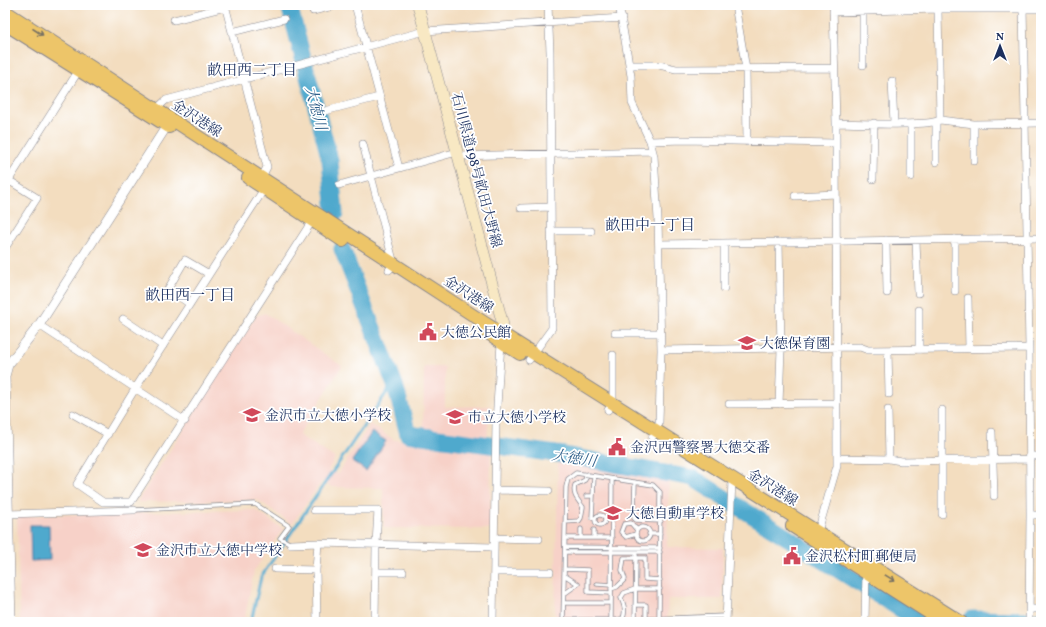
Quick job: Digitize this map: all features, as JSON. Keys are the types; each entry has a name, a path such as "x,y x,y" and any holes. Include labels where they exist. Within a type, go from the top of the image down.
{"main road":[{"name":"石川県道198号畝田大野線","path":"418,5 503,325 502,338"},
{"name":"金沢港線","path":"5,11 261,184 654,435 731,488 816,537 866,573 943,622"},
{"name":"金沢港線","path":"5,24 79,70 153,112"},
{"name":"金沢港線","path":"261,184 312,221 391,267"},
{"name":"金沢港線","path":"866,573 961,622"}],"street":[{"path":"313,11 336,5"},
{"path":"355,5 365,48 399,168"},
{"path":"532,357 552,328 548,5"},
{"path":"619,5 629,66 632,103 650,141 655,164 659,244 661,350 659,423 654,435"},
{"path":"735,5 746,69 747,142"},
{"path":"174,20 225,6 266,167 261,184 209,274 135,389 77,484 103,502 132,502 312,221"},
{"path":"1023,7 1029,348 1029,622"},
{"path":"816,537 837,466 836,123 833,9 863,11 1023,7 1041,9"},
{"path":"936,162 938,121 938,9"},
{"path":"863,11 863,65"},
{"path":"153,112 166,100 425,31 622,18"},
{"path":"232,32 284,19"},
{"path":"629,66 659,65 676,69 834,68"},
{"path":"5,248 37,198 6,181 79,70"},
{"path":"892,81 894,123"},
{"path":"325,111 379,97"},
{"path":"836,123 911,124 938,121 974,124 1041,123"},
{"path":"11,622 5,376 7,365 39,325 169,123"},
{"path":"873,179 874,123"},
{"path":"911,124 911,177"},
{"path":"974,124 974,160"},
{"path":"650,141 684,140 836,143"},
{"path":"363,144 391,267"},
{"path":"339,184 457,154 550,154 652,151"},
{"path":"795,196 836,194"},
{"path":"521,208 551,207"},
{"path":"551,231 590,231"},
{"path":"659,244 1041,238"},
{"path":"955,239 955,291"},
{"path":"886,240 887,293"},
{"path":"916,240 918,293"},
{"path":"779,242 781,349 779,404"},
{"path":"724,243 724,288"},
{"path":"190,304 168,289 185,260 209,274"},
{"path":"968,298 968,349"},
{"path":"919,310 919,350"},
{"path":"123,319 163,346"},
{"path":"39,325 185,421"},
{"path":"615,333 660,333"},
{"path":"493,622 496,440 502,338"},
{"path":"661,350 860,347 868,350 1029,348"},
{"path":"888,350 889,394"},
{"path":"610,407 612,355"},
{"path":"729,404 837,403"},
{"path":"888,410 889,459"},
{"path":"942,410 942,514"},
{"path":"73,414 108,434"},
{"path":"992,432 994,496"},
{"path":"837,458 889,459 901,461 994,460 1041,456"},
{"path":"726,619 731,488"},
{"path":"495,490 549,491"},
{"path":"8,514 134,510"},
{"path":"314,510 378,510 375,622"},
{"path":"1030,515 1041,515"},
{"path":"494,538 539,539"},
{"path":"291,544 318,543 494,547"},
{"path":"317,622 316,570 318,543"},
{"path":"275,569 316,570"},
{"path":"376,572 403,572"},
{"path":"494,572 550,572"},
{"path":"865,622 866,573"},
{"path":"1029,609 1041,609"}],"lane":[{"path":"659,620 660,589 660,534 661,521 660,492 653,486 587,474 576,473 568,479 566,487 563,621 611,621 622,618 625,607 621,598 624,593 635,589 660,589"},
{"path":"566,522 579,521 581,518 583,507 576,498 574,491 575,486 585,480 587,474"},
{"path":"594,476 592,518 595,518"},
{"path":"611,621 612,479"},
{"path":"631,523 634,518 635,482"},
{"path":"586,496 593,496"},
{"path":"134,510 255,504 288,526 281,538 291,544"},
{"path":"634,518 636,520 661,521"},
{"path":"631,523 637,532 639,540 647,539 649,534"},
{"path":"629,538 623,536 621,528 624,524 631,523"},
{"path":"629,538 641,528 645,528 649,534"},
{"path":"580,538 581,529"},
{"path":"594,530 594,538"},
{"path":"649,534 660,534"},
{"path":"565,538 612,538"},
{"path":"629,538 629,548"},
{"path":"612,550 629,548 660,548"},
{"path":"565,550 660,552"},
{"path":"635,622 636,552"},
{"path":"565,569 588,570 588,592 611,589 622,583 625,579 622,570 624,558 645,558 645,579 660,580"},
{"path":"564,575 578,584 564,594"},
{"path":"597,584 611,589"},
{"path":"564,603 611,603"},
{"path":"635,605 646,605 646,619 726,619"}],"shaded area":[{"path":"1036,243 1041,243 1041,447 1039,447"},
{"name":"金沢市立大徳小学校","path":"265,313 342,366 299,435 335,458 328,471 338,474 370,424 394,440 423,441 424,367 445,367 445,407 490,406 487,440 491,441 490,529 384,528 383,488 332,487 322,481 292,524 258,500 137,502 256,316"},
{"name":"大徳自動車学校","path":"558,460 669,479 667,547 723,548 722,599 668,599 667,622 555,622"},
{"name":"金沢市立大徳中学校","path":"255,510 283,529 254,571 244,622 20,622 17,518 19,516"}],"water":[{"path":"372,432 386,441 366,471 352,461"},
{"path":"30,525 49,525 50,560 31,561"}],"waterway":[{"name":"大徳川","path":"289,5 330,160 335,213"},
{"name":"大徳川","path":"342,249 395,385 408,434 564,455 693,478 921,622"},
{"path":"251,622 261,577 389,389 395,385"},
{"name":"大徳川","path":"971,621 972,619 1025,620"}],"place":[{"name":"大徳公民館","path":"428,332"},
{"name":"大徳保育園","path":"747,343"},
{"name":"金沢市立大徳小学校","path":"252,415"},
{"name":"市立大徳小学校","path":"455,417"},
{"name":"金沢西警察署大徳交番","path":"617,447"},
{"name":"大徳自動車学校","path":"613,513"},
{"name":"金沢市立大徳中学校","path":"143,550"},
{"name":"金沢松村町郵便局","path":"792,556"}],"district":[{"name":"畝田西二丁目","path":"252,70"},
{"name":"畝田中一丁目","path":"650,225"},
{"name":"畝田西一丁目","path":"190,295"}]}
